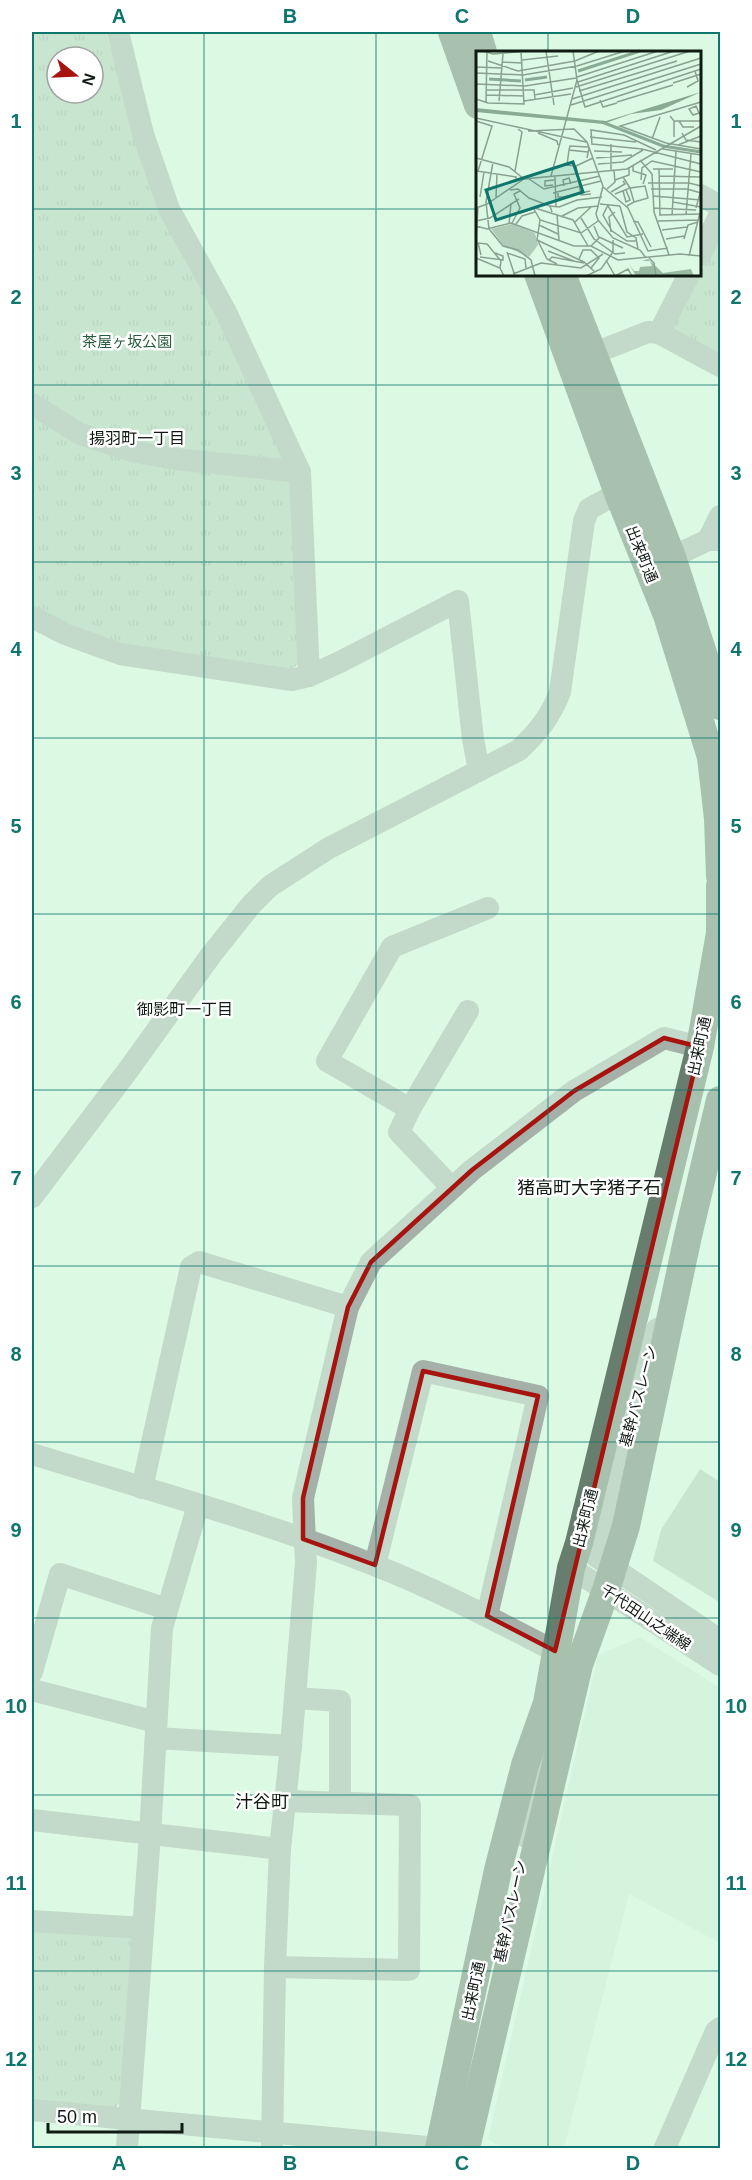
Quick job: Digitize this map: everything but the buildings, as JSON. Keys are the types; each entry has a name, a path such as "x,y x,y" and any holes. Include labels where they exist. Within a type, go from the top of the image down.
{"main road":[{"path":"452,32 476,102"},
{"path":"477,32 483,51"},
{"name":"出来町通","path":"539,276 618,493 667,615 711,757 718,819 720,876"},
{"name":"出来町通","path":"563,276 672,557 720,706"},
{"name":"出来町通","path":"466,2148 579,1665 593,1568 719,945 720,886"},
{"name":"出来町通","path":"438,2148 498,1870 525,1765 547,1703 555,1651 593,1568 626,1526 688,1236 720,1100"}],"street":[{"path":"117,32 143,134 169,209 226,312 300,472 309,676"},
{"path":"701,196 720,206"},
{"path":"701,251 720,214"},
{"path":"659,333 689,276"},
{"path":"592,354 648,332 659,333 720,366"},
{"path":"32,404 80,434 132,451 175,459 300,472"},
{"path":"32,1197 129,1070 212,955 257,898 270,886 329,848 519,750 537,733 553,710 560,692 584,521 589,509 618,493"},
{"path":"672,557 714,540 720,516"},
{"path":"32,617 65,634 120,654 292,680 309,676 340,662 458,601 473,740 479,770"},
{"path":"410,1109 327,1061 392,947 488,908"},
{"path":"452,1188 399,1132 410,1109 468,1011"},
{"path":"272,2140 280,1849 306,1563 303,1539 303,1498 348,1307 371,1262 472,1170 574,1091 664,1038 700,1047"},
{"path":"142,1488 191,1267 199,1262 348,1307"},
{"path":"375,1565 423,1371 538,1396 487,1616"},
{"path":"32,1454 198,1505 375,1565 487,1616 555,1651"},
{"path":"127,2148 150,1835 162,1628 198,1505"},
{"name":"千代田山之端線","path":"593,1568 720,1640"},
{"name":"千代田山之端線","path":"593,1568 625,1605 720,1665"},
{"path":"32,1672 60,1574 167,1609"},
{"path":"32,1690 156,1730 291,1746"},
{"path":"295,1698 340,1701 340,1801"},
{"name":"基幹バスレーン","path":"444,2148 501,1959 540,1757 547,1703"},
{"path":"275,1967 409,1970 410,1805 285,1801"},
{"path":"32,1820 280,1849"},
{"path":"32,1920 143,1928"},
{"path":"665,2148 716,2031 720,2028"},
{"path":"32,2110 128,2119 272,2140 438,2148"}],"highlighted area":[{"path":"664,1038 700,1047 555,1651 487,1616 538,1396 423,1371 375,1565 303,1539 303,1498 348,1307 371,1262 472,1170 574,1091"}],"shaded area":[{"path":"640,1637 720,1688 720,1943 629,1894 564,2148 509,2148 495,2144 488,2139 598,1655"}],"green space":[{"name":"茶屋ヶ坂公園","path":"32,32 106,32 123,91 284,462 169,450 91,429 32,395"},
{"path":"720,233 720,357 674,332 674,325 698,276 701,276 701,271"},
{"path":"32,412 44,420 289,478 295,485 300,661 291,672 120,647 32,607"},
{"path":"700,1469 720,1482 719,1602 653,1561 661,1530"},
{"path":"32,1928 133,1937 121,2100 116,2108 32,2102"}],"district":[{"name":"揚羽町一丁目","path":"137,438"},
{"name":"御影町一丁目","path":"185,1009"},
{"name":"猪高町大字猪子石","path":"589,1188"},
{"name":"汁谷町","path":"262,1802"}]}
